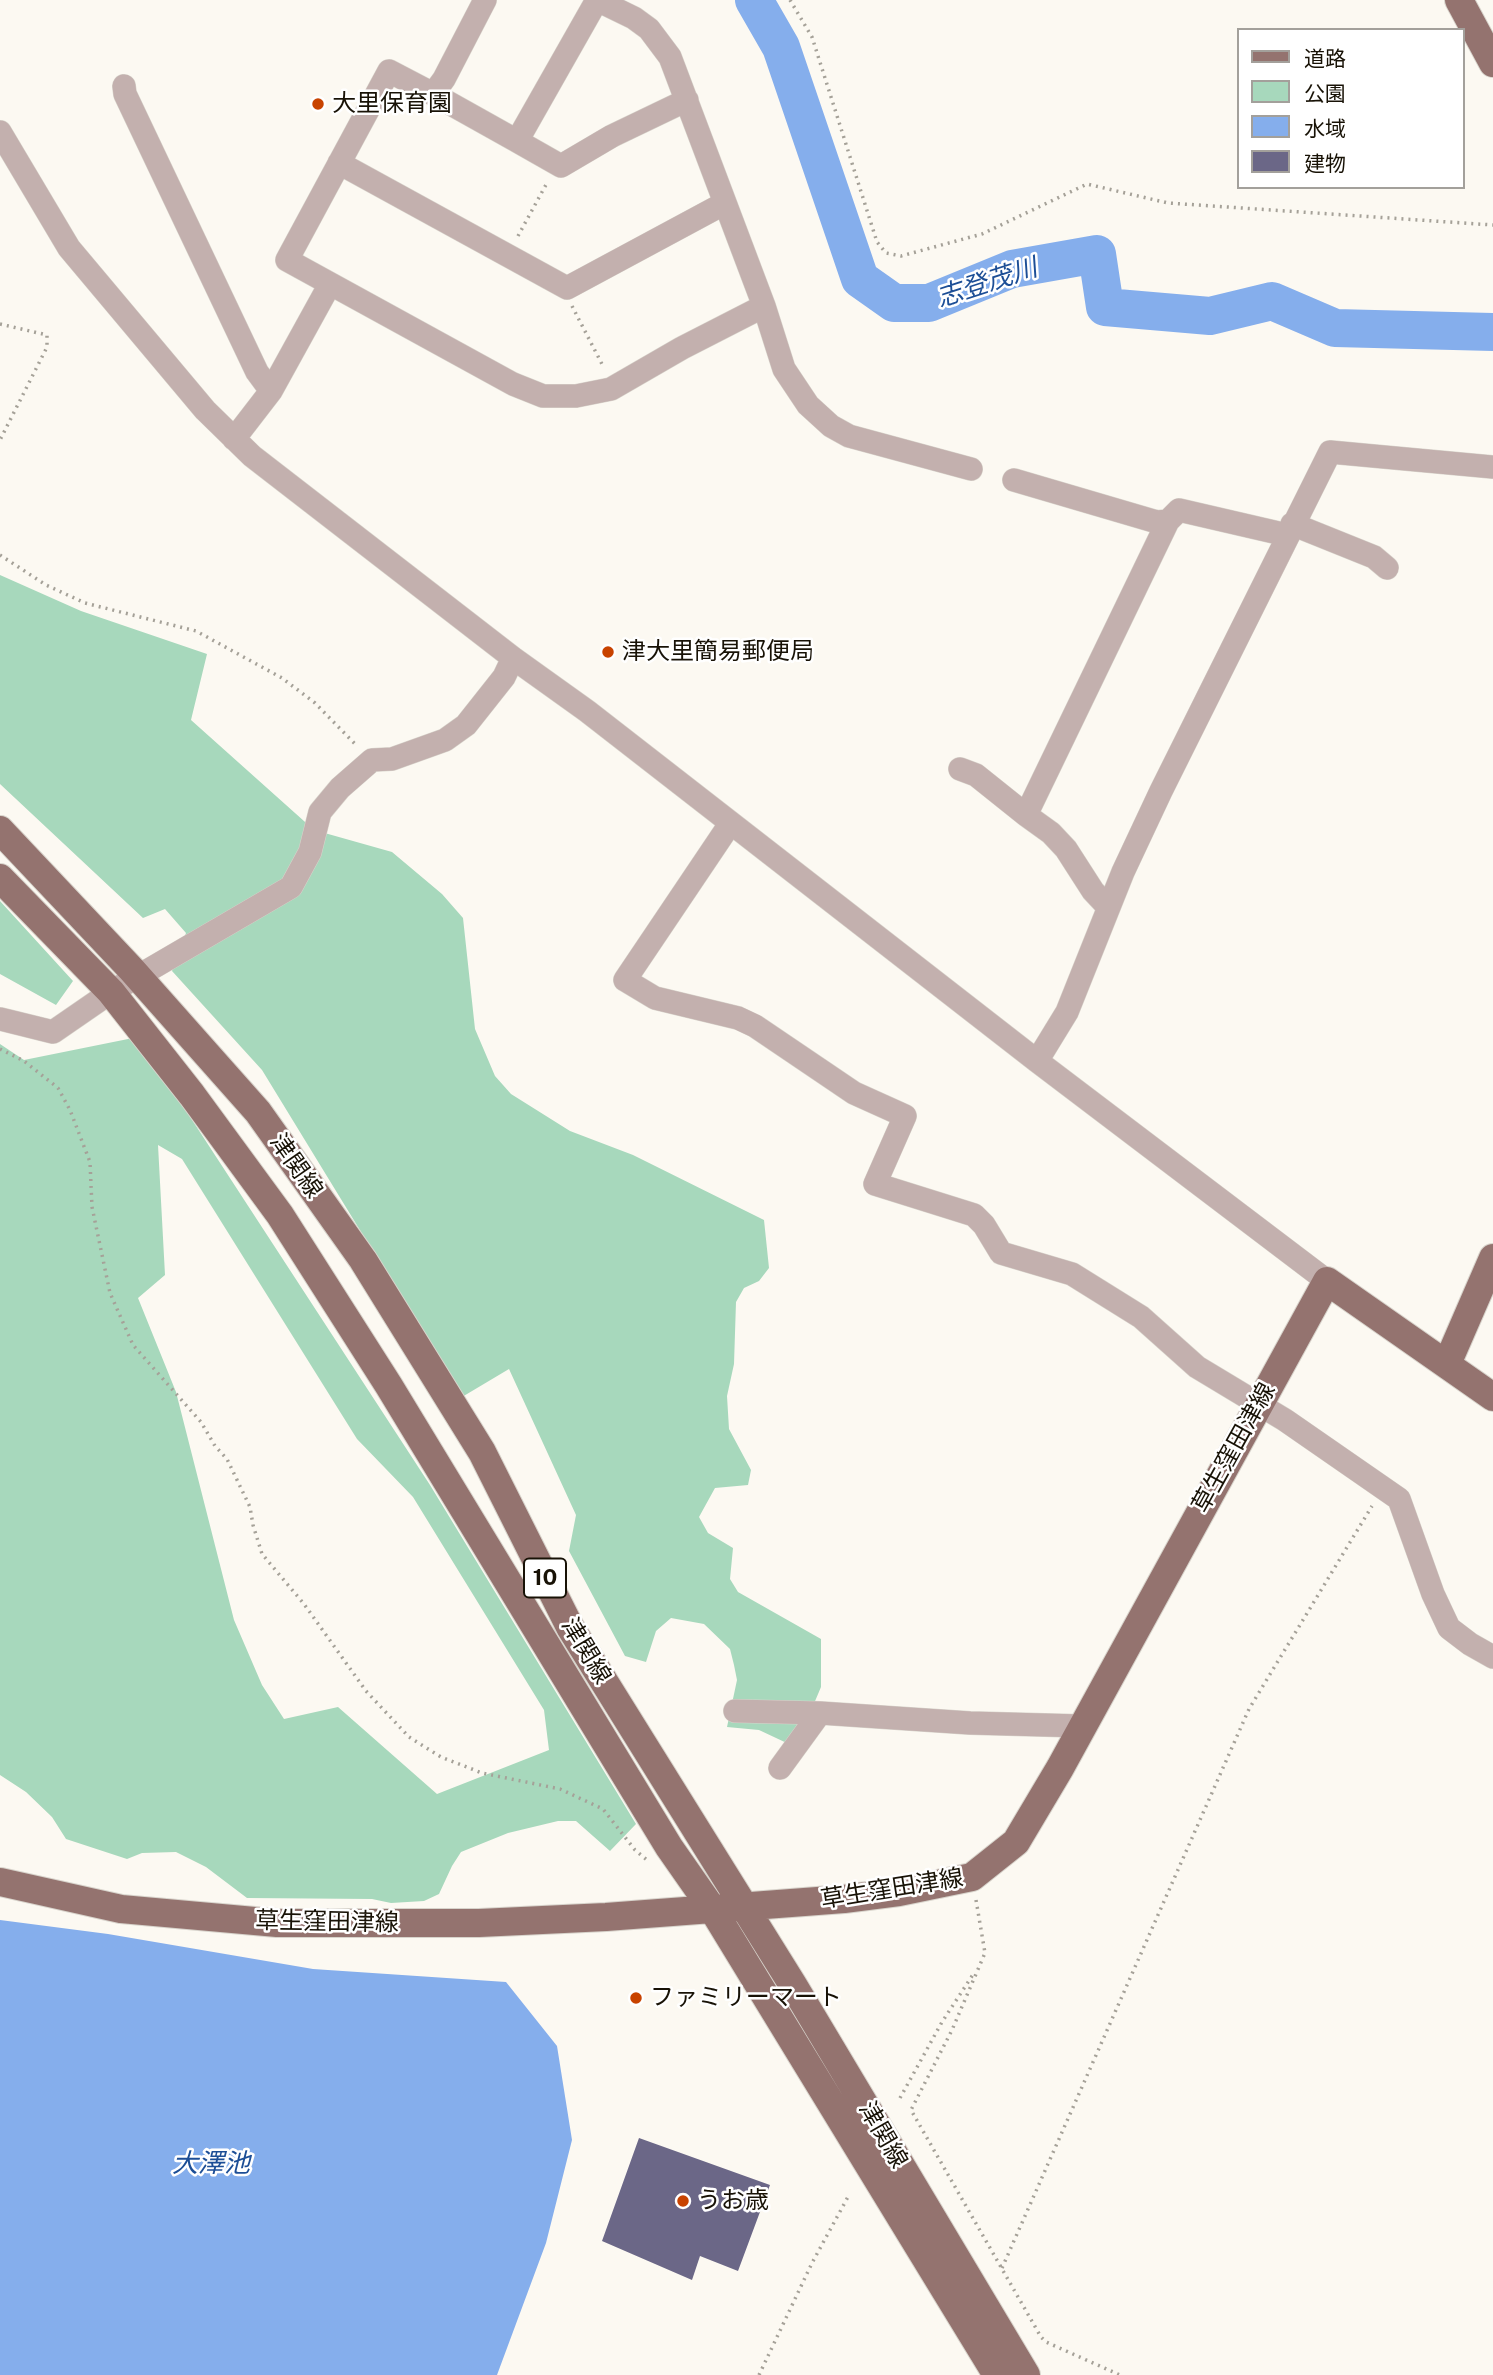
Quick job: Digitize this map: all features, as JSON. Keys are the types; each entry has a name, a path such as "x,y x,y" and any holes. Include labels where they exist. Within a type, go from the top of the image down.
{"main road":[{"path":"1458,0 1493,63"},
{"name":"津関線","path":"0,830 138,976 258,1112 363,1260 482,1452 570,1627 873,2117 1026,2375"},
{"name":"津関線","path":"0,878 111,992 192,1095 280,1215 389,1386 669,1847 713,1910 997,2375"},
{"path":"1447,1364 1493,1258"},
{"path":"1327,1281 1493,1396"},
{"name":"草生窪田津線","path":"0,1882 121,1909 277,1923 479,1923 713,1910 900,1892 972,1877 1016,1842 1060,1768 1327,1281"}],"street":[{"path":"433,94 444,79 485,0"},
{"path":"517,141 597,0 634,18 649,29 670,57 764,306 784,369 808,405 831,426 849,436 971,469"},
{"path":"687,100 612,136 561,166 389,71 286,260 530,392 543,396 599,393 764,306"},
{"path":"124,86 125,94 257,372 271,391"},
{"path":"0,132 69,248 205,410 252,456 1327,1281"},
{"path":"338,163 567,288 724,203"},
{"path":"234,439 271,391 330,284"},
{"path":"1037,1061 1067,1012 1108,907 1161,791 1330,452 1493,467"},
{"path":"1014,480 1157,522 1168,521"},
{"path":"1026,815 1168,521 1180,510 1290,530 1374,557 1388,568"},
{"path":"0,1019 53,1032 111,992 291,887 310,852 320,812 340,788 372,760 392,759 444,740 466,725 504,677 513,658"},
{"path":"960,769 976,775 1051,833 1066,849 1093,891 1108,907"},
{"path":"730,824 625,980 654,998 738,1018 755,1026 854,1093 905,1116 875,1184 974,1215 984,1225 1000,1253 1072,1274 1142,1317 1197,1367 1258,1403 1399,1499 1433,1594 1449,1628 1493,1657"},
{"path":"735,1711 1082,1726"},
{"path":"780,1768 820,1713"}],"path":[{"path":"790,0 812,37 877,242 886,253 901,256 982,234 1087,184 1168,203 1493,225"},
{"path":"507,256 548,180 561,166"},
{"path":"567,288 569,300 614,386"},
{"path":"0,324 47,335 47,347 0,440"},
{"path":"0,555 63,594 103,609 196,631 271,672 315,703 372,760"},
{"path":"0,1049 24,1061 58,1088 70,1110 90,1162 92,1207 110,1293 133,1345 201,1422 227,1460 250,1507 262,1555 304,1604 366,1691 409,1737 441,1757 482,1773 560,1789 603,1809 635,1850 657,1867"},
{"path":"1002,2268 1249,1709 1382,1488"},
{"path":"972,1877 985,1953 952,2030 911,2110 1041,2337 1046,2342 1120,2375"},
{"path":"900,2098 942,2022 979,1965"},
{"path":"759,2375 812,2263 849,2195"}],"green space":[{"path":"0,575 81,611 207,654 191,720 314,830 392,852 442,894 463,918 475,1029 495,1076 511,1094 570,1131 633,1155 764,1220 769,1268 759,1281 744,1288 736,1302 734,1364 727,1396 729,1429 751,1470 748,1485 715,1488 699,1517 708,1533 733,1548 730,1579 738,1592 821,1639 821,1687 802,1732 791,1745 759,1730 727,1727 737,1680 734,1665 730,1649 704,1624 671,1618 656,1631 646,1662 625,1656 569,1551 576,1515 509,1369 462,1397 262,1070 172,971 186,933 165,909 143,918 0,784"},
{"path":"0,901 73,981 56,1005 0,974"},
{"path":"138,1037 430,1485 636,1824 610,1851 576,1821 558,1821 508,1833 461,1852 439,1894 424,1901 391,1903 372,1899 247,1898 206,1867 176,1852 142,1853 127,1859 66,1839 52,1817 26,1792 0,1775 0,1044 24,1060","holes":["158,1145 182,1159 357,1439 413,1497 544,1710 549,1750 437,1794 338,1707 284,1719 262,1685 234,1620 176,1392 138,1298 165,1275"]}],"water":[{"name":"大澤池","path":"0,1920 108,1934 313,1969 506,1982 557,2046 572,2140 546,2243 497,2375 0,2375"}],"building":[{"path":"639,2138 770,2185 738,2271 700,2256 692,2280 602,2241"}],"waterway":[{"name":"志登茂川","path":"754,0 781,47 860,279 894,303 929,303 1012,269 1097,254 1105,307 1210,316 1272,301 1335,328 1493,332"}],"place":[{"name":"大里保育園","path":"318,104"},
{"name":"津大里簡易郵便局","path":"608,652"},
{"name":"ファミリーマート","path":"636,1998"},
{"name":"うお歳","path":"683,2201"}]}
